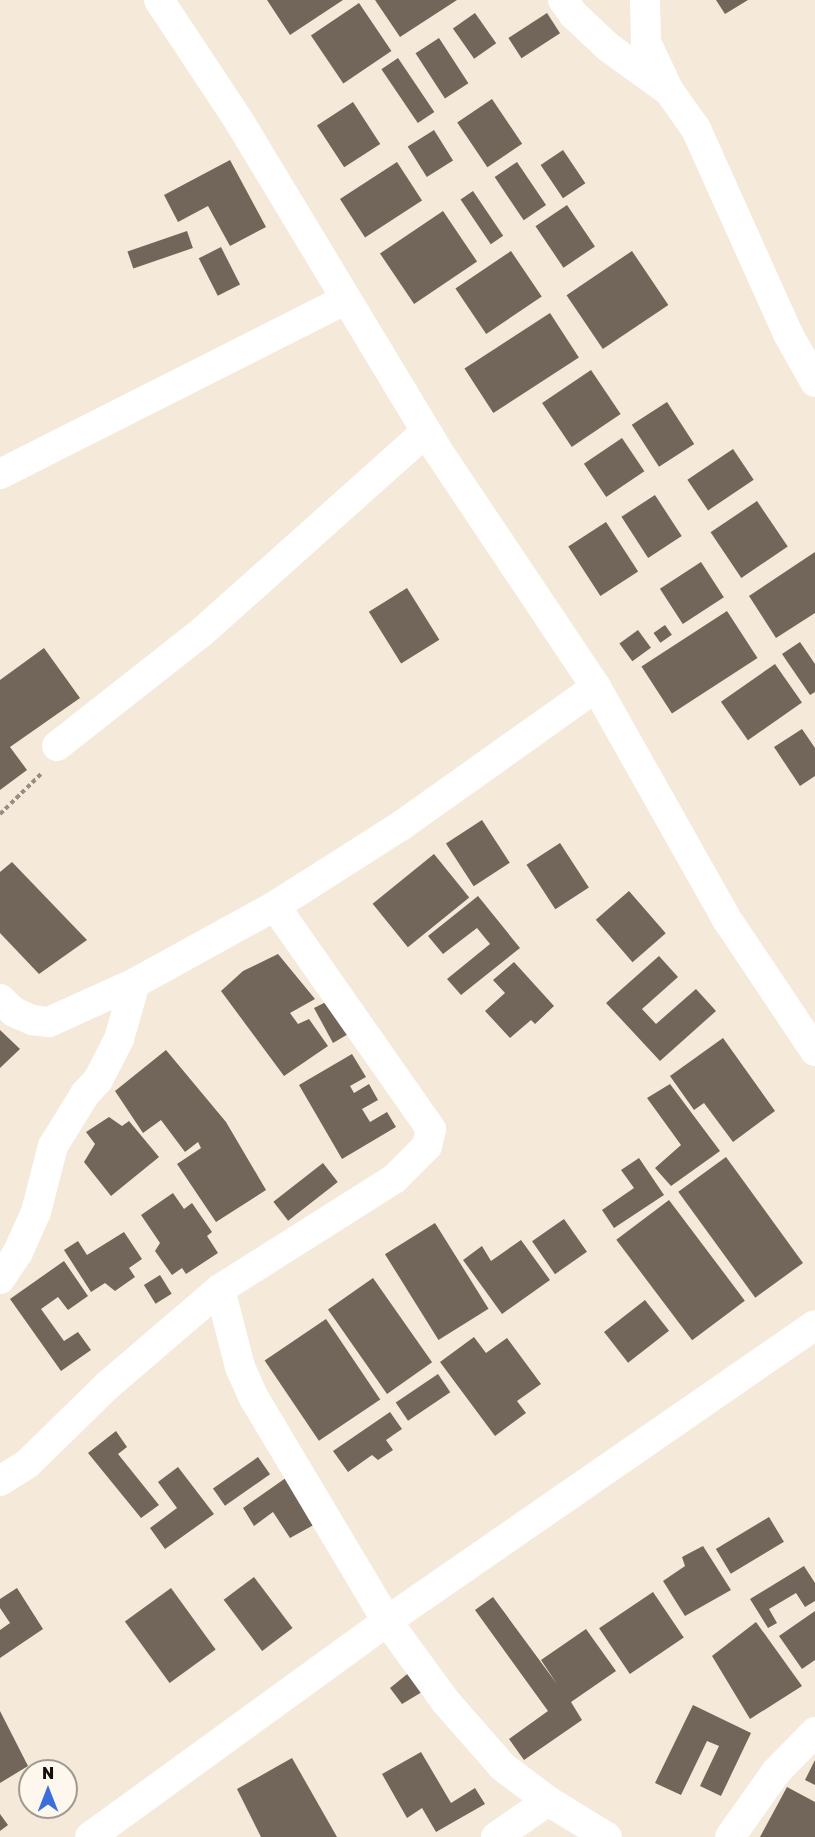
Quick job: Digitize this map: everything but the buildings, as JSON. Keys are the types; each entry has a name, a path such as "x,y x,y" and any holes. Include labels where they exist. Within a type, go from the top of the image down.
{"street":[{"path":"159,0 239,122 426,432 596,687 726,918 815,1051"},
{"path":"563,0 573,14 608,47 669,91"},
{"path":"645,0 645,42 669,91 696,129 788,334 815,382"},
{"path":"0,474 346,299"},
{"path":"57,746 202,632 426,432"},
{"path":"0,999 14,1012 32,1020 49,1022 135,983 275,906 402,825 596,687"},
{"path":"0,1481 27,1464 108,1385 220,1288 394,1179 428,1146 430,1130 275,906"},
{"path":"0,1279 18,1252 36,1212 53,1146 85,1094 98,1080 119,1039 135,983"},
{"path":"220,1288 240,1367 254,1398 387,1621 446,1702 503,1767 548,1801 606,1837"},
{"path":"90,1837 387,1621 815,1325"},
{"path":"730,1837 776,1772 815,1732"},
{"path":"496,1837 548,1801"}],"path":[{"path":"0,814 41,776 57,746"}]}
